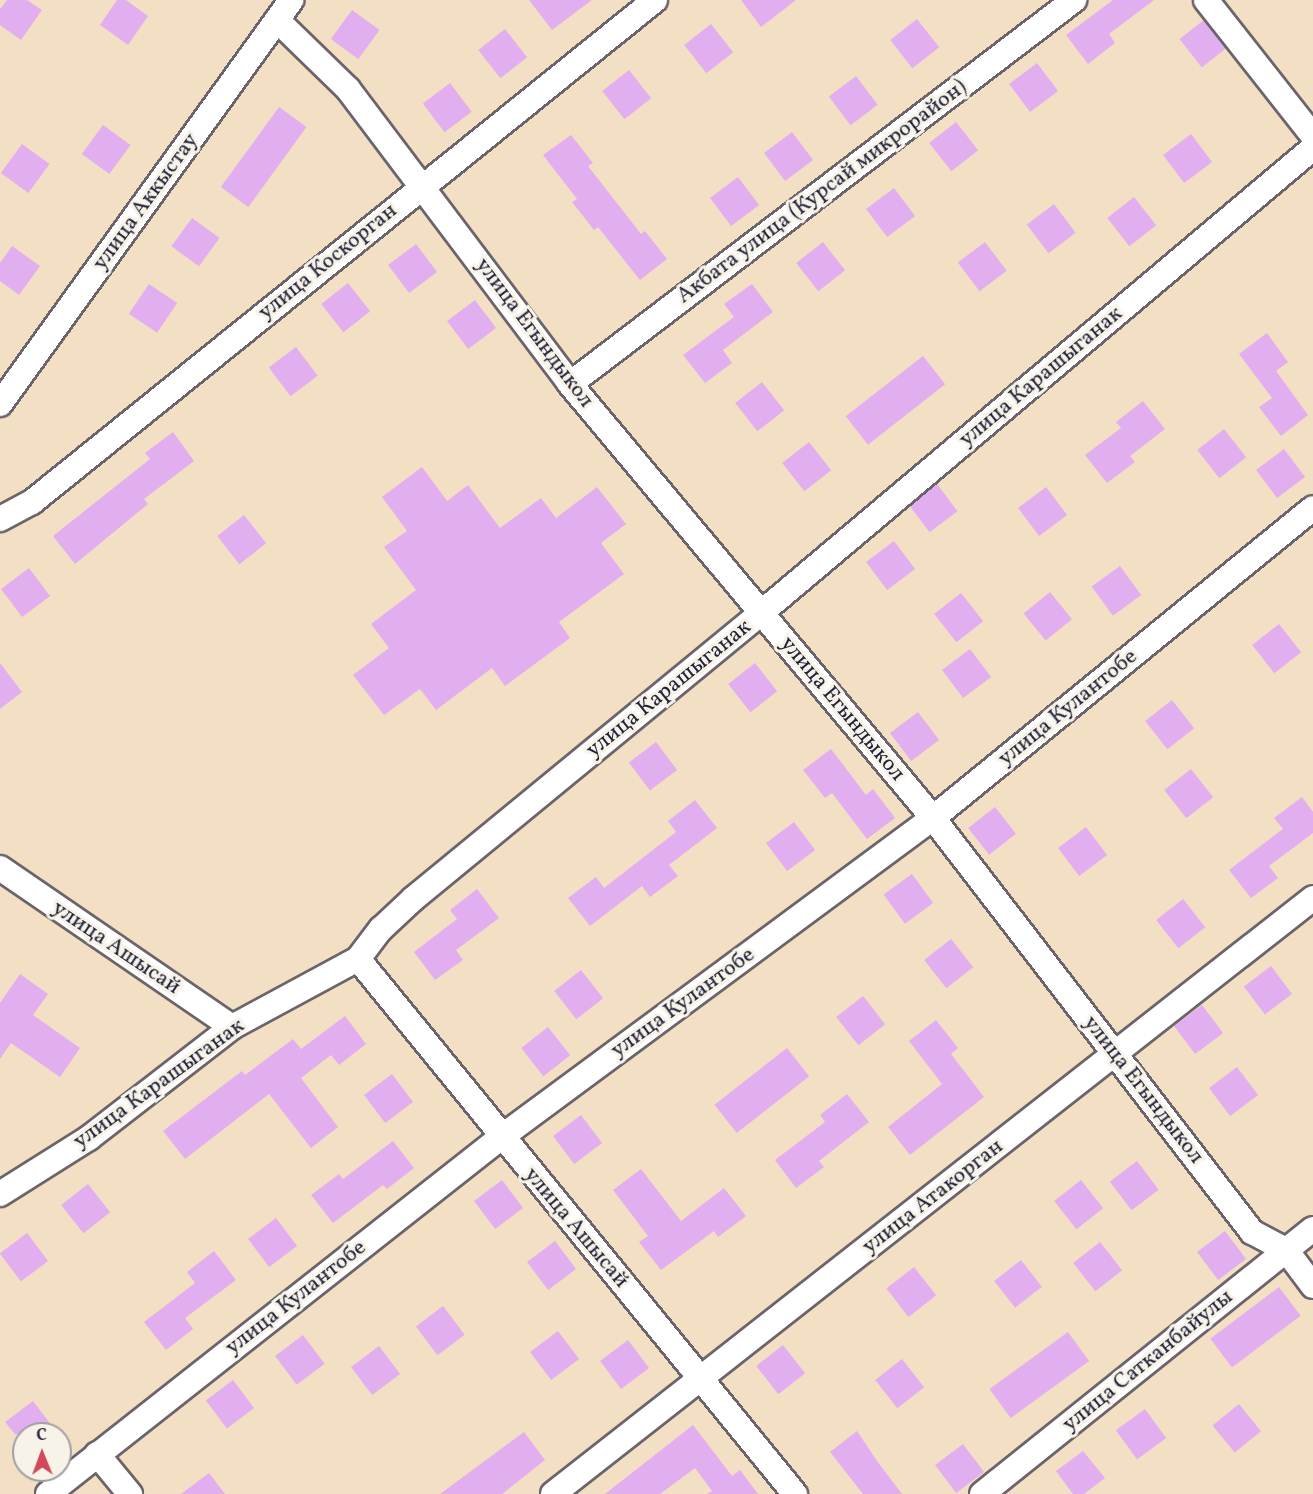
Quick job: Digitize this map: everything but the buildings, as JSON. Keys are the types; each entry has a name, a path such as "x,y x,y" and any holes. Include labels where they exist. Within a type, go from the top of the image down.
{"street":[{"name":"улица Аккыстау","path":"0,404 291,0"},
{"name":"улица Коскорган","path":"0,519 32,502 655,0"},
{"name":"Акбата улица (Курсай микрорайон)","path":"570,384 1074,0"},
{"path":"1206,0 1313,136"},
{"name":"улица Егындыкол","path":"277,20 348,89 570,384 933,818 1252,1232 1286,1250 1313,1286"},
{"name":"улица Карашыганак","path":"0,1194 89,1138 232,1027 358,960 381,929 413,899 761,613 1313,148"},
{"name":"улица Кулантобе","path":"48,1494 500,1138 933,818 1313,508"},
{"name":"улица Ашысай","path":"0,868 232,1027"},
{"name":"улица Атакорган","path":"552,1494 701,1376 1117,1056 1313,898"},
{"name":"улица Ашысай","path":"358,960 500,1138 701,1376 795,1494"},
{"name":"улица Сатканбайулы","path":"982,1494 1313,1229"},
{"path":"97,1454 130,1494"}]}
